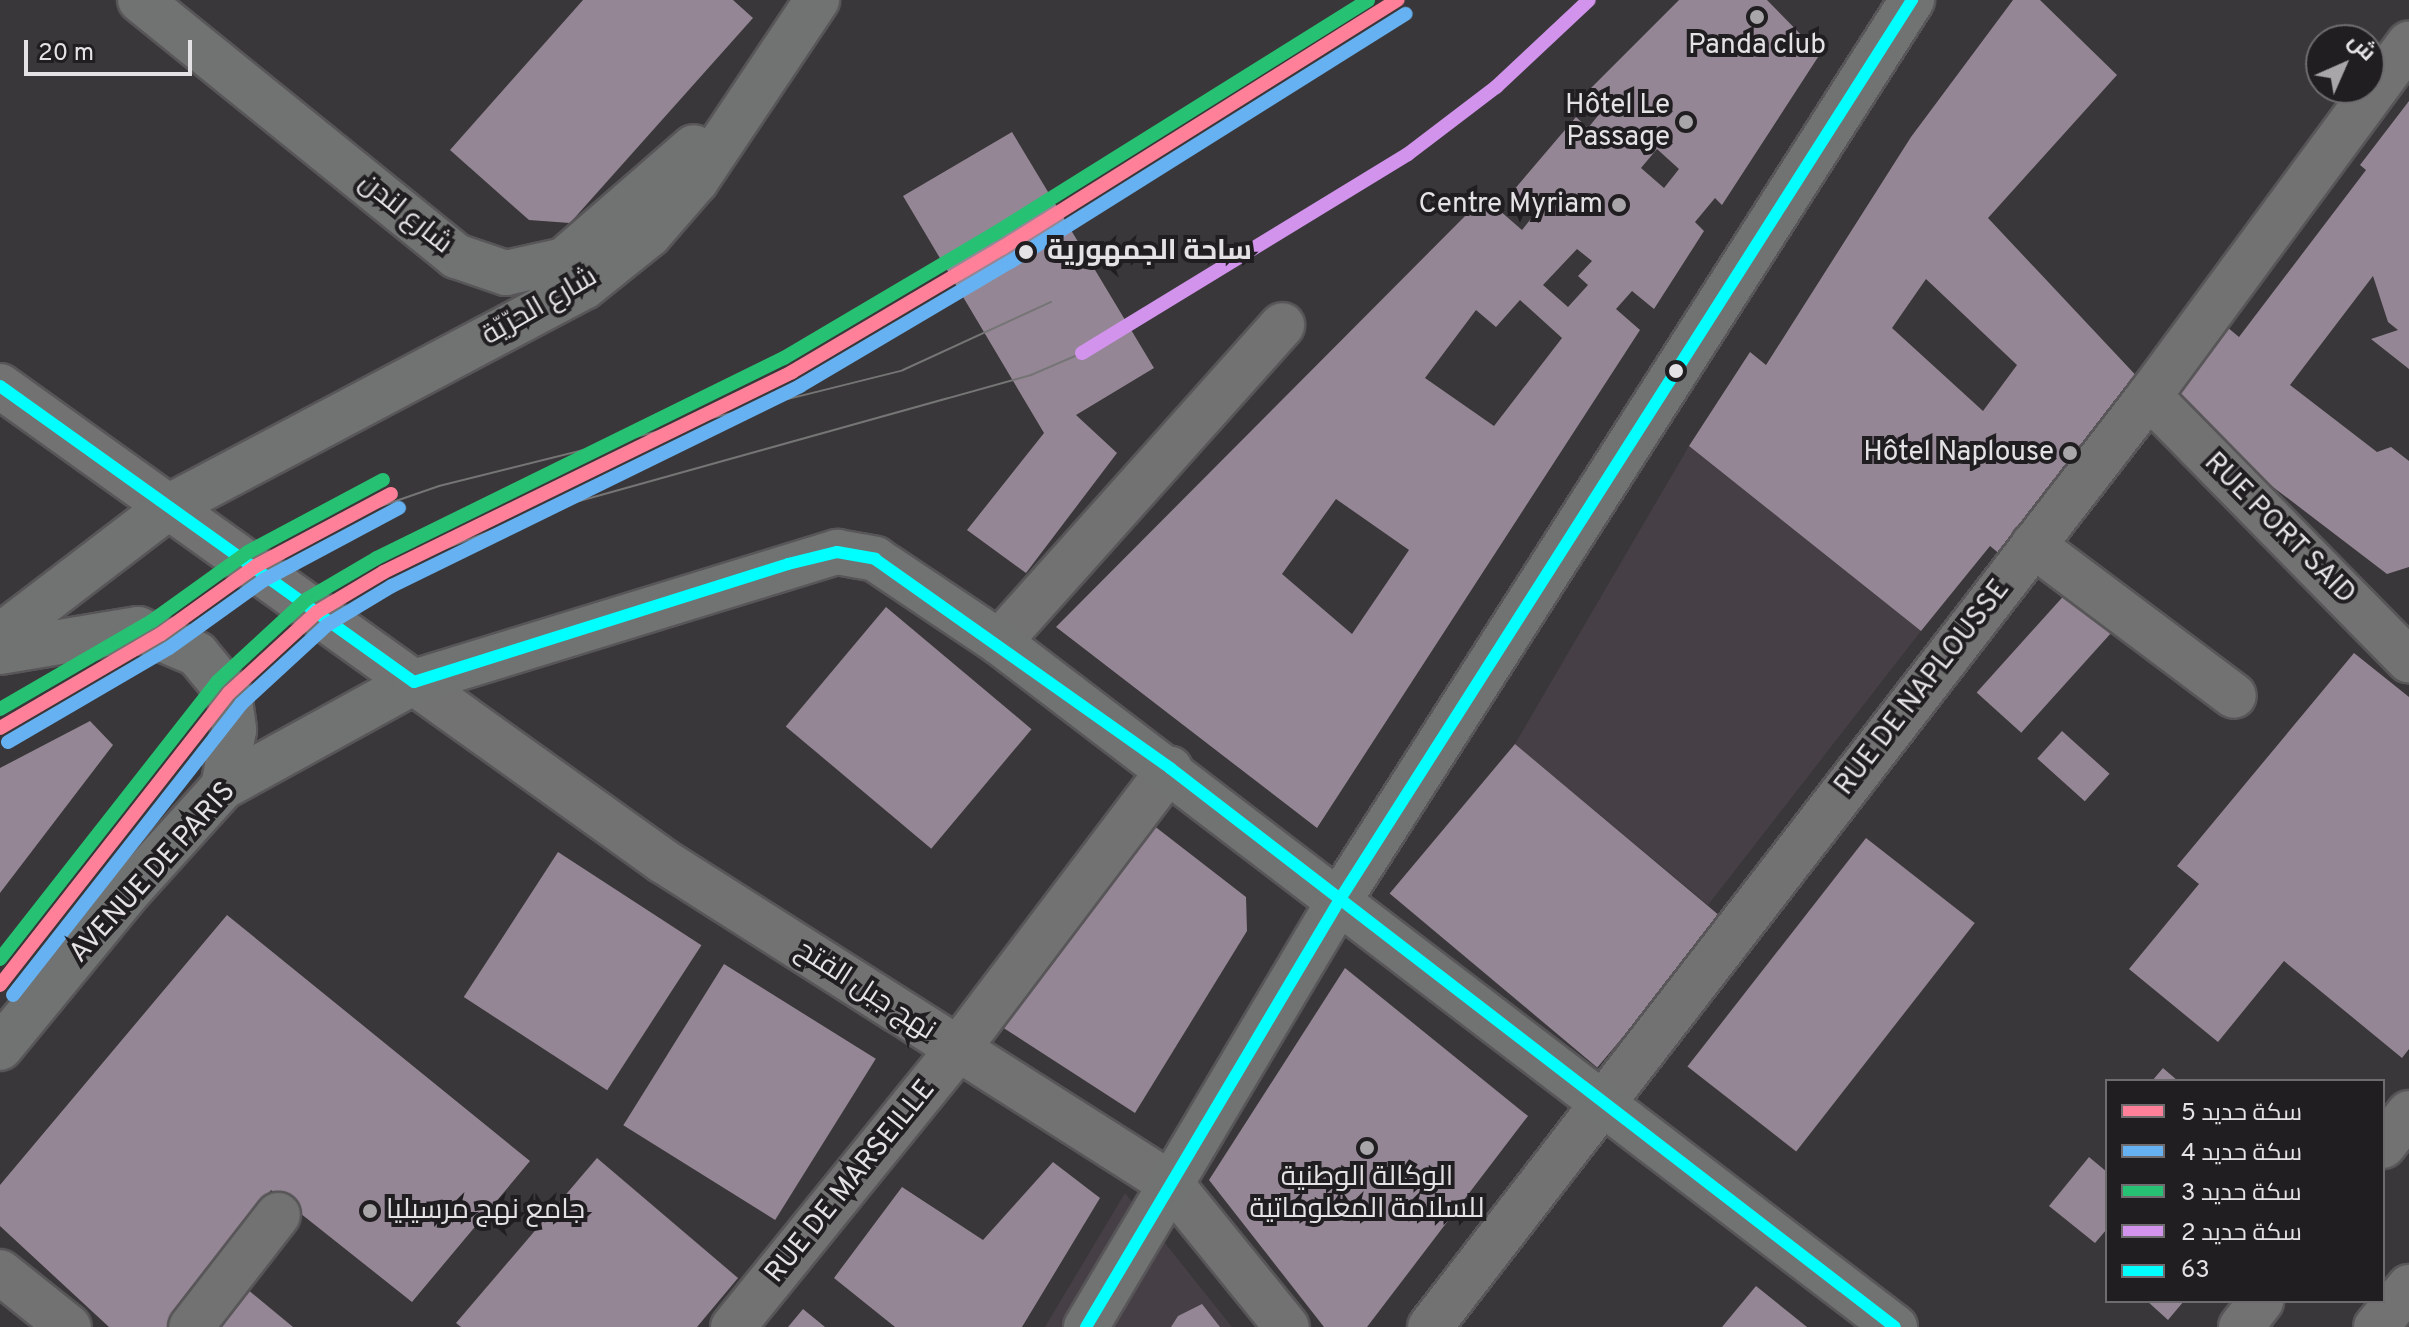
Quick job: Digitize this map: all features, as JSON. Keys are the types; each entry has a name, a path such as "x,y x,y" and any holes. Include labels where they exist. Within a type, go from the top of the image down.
{"main road":[{"name":"شارع لندن","path":"140,0 456,256 506,273 564,260 757,88"},
{"path":"1086,1327 1340,899 1912,0"},
{"name":"شارع الحرّيّة","path":"0,636 170,506 584,287 649,235 687,192 815,1"},
{"name":"AVENUE DE PARIS","path":"0,1048 129,891 223,787 414,682 837,552 875,559 999,642 1170,768 1895,1327"},
{"path":"0,652 138,629 197,654 229,693 234,730 223,787"}],"street":[{"name":"RUE DE NAPLOUSSE","path":"1430,1327 2149,396 2409,43"},
{"path":"999,642 1282,325"},
{"name":"نهج جبل الفتح","path":"0,386 663,861 1171,1184 1287,1327"},
{"name":"RUE PORT SAID","path":"2149,396 2403,640"},
{"path":"2033,545 2234,696"},
{"name":"RUE DE MARSEILLE","path":"733,1327 957,1050 1170,768"},
{"path":"2385,1143 2409,1113"},
{"path":"191,1327 278,1215"},
{"path":"0,1272 69,1327"},
{"path":"2376,1327 2409,1287"},
{"path":"2241,1327 2259,1303"}],"shaded area":[{"path":"1689,446 1921,631 1708,905 1515,744"},
{"path":"1125,1193 1232,1327 1045,1327"}],"building":[{"path":"583,0 733,0 753,18 570,223 529,220 450,150"},
{"path":"1679,0 1767,0 1820,54 1722,205 1715,198 1695,222 1704,231 1654,309 1632,291 1616,309 1640,330 1317,828 1056,627 1484,197 1522,230 1537,211 1513,191 1576,117 1588,128 1605,107 1589,90","holes":["1657,149 1679,169 1664,188 1641,168","1577,249 1592,261 1578,276 1588,285 1568,307 1543,285","1520,300 1562,338 1494,426 1425,378 1476,310 1496,327","1336,499 1409,550 1352,634 1282,574"]},
{"path":"2013,0 2040,0 2117,75 1988,218 2144,384 2006,559 1990,546 1921,631 1689,446 1750,352 1766,365 1911,137","holes":["1926,279 2017,365 1983,411 1892,328"]},
{"path":"2409,101 2409,369 2371,339 2398,330 2388,322 2373,276 2290,385 2377,452 2391,447 2409,461 2409,567 2387,574 2167,406 2227,327 2239,337 2366,170 2360,165"},
{"path":"1012,132 1154,368 1076,415 1117,453 1026,573 967,530 1044,433 903,196"},
{"path":"2069,590 2114,630 2021,733 1977,693"},
{"path":"886,607 1032,729 931,849 786,727"},
{"path":"2354,653 2409,697 2409,1049 2402,1058 2284,961 2218,1042 2129,969 2199,884 2177,866"},
{"path":"90,721 113,745 0,893 0,768"},
{"path":"2062,731 2110,774 2085,801 2037,758"},
{"path":"1515,744 1723,918 1597,1068 1390,893"},
{"path":"1153,825 1246,897 1247,931 1135,1113 1002,1027"},
{"path":"1866,838 1975,923 1796,1151 1687,1067"},
{"path":"558,852 701,945 607,1090 464,997"},
{"path":"227,915 530,1161 412,1302 271,1190 169,1327 109,1327 0,1226 0,1185"},
{"path":"724,964 876,1059 775,1220 623,1125"},
{"name":"الوكالة الوطنية للسلامة المعلوماتية","path":"1345,968 1528,1116 1367,1327 1324,1327 1209,1180"},
{"path":"2163,1068 2176,1079 2154,1079"},
{"path":"2089,1157 2105,1170 2105,1231 2095,1243 2049,1206"},
{"path":"597,1158 738,1278 697,1327 461,1327 456,1323"},
{"path":"1053,1162 1100,1198 1022,1327 895,1327 834,1278 902,1187 983,1240"},
{"path":"1756,1286 1807,1327 1722,1327"},
{"path":"247,1289 293,1327 216,1327"},
{"path":"2149,1303 2182,1303 2168,1320"},
{"path":"1202,1304 1220,1327 1171,1327 1178,1316"},
{"path":"803,1309 825,1327 788,1327"}],"tram line":[{"path":"338,521 439,486 903,370 1051,302"},
{"path":"384,572 540,512 1031,375 1082,353"}],"rail line":[{"name":"3","path":"0,959 217,682 307,599 377,558 784,358 994,234 1368,0"},
{"name":"5","path":"0,985 229,693 317,612 384,572 792,372 1002,248 1398,0"},
{"name":"2","path":"1082,353 1408,154 1496,87 1589,0"},
{"name":"4","path":"13,995 241,704 327,625 392,586 800,386 1010,262 1406,14"},
{"name":"3","path":"0,709 152,621 248,552 383,480"},
{"name":"5","path":"0,728 161,634 256,566 391,494"},
{"name":"4","path":"8,742 169,648 264,580 399,508"}],"transit line":[{"name":"63","path":"1086,1327 1340,899 1912,0"},
{"name":"63","path":"0,386 414,682 788,564 837,552 875,559 1170,768 1895,1327"}],"place":[{"name":"Panda club","path":"1757,17"},
{"name":"Hôtel Le Passage","path":"1686,122"},
{"name":"Centre Myriam","path":"1619,205"},
{"name":"ساحة الجمهورية","path":"1026,252"},
{"name":"Hôtel Naplouse","path":"2070,453"},
{"name":"الوكالة الوطنية للسلامة المعلوماتية","path":"1367,1148"},
{"name":"جامع نهج مرسيليا","path":"370,1211"}]}
